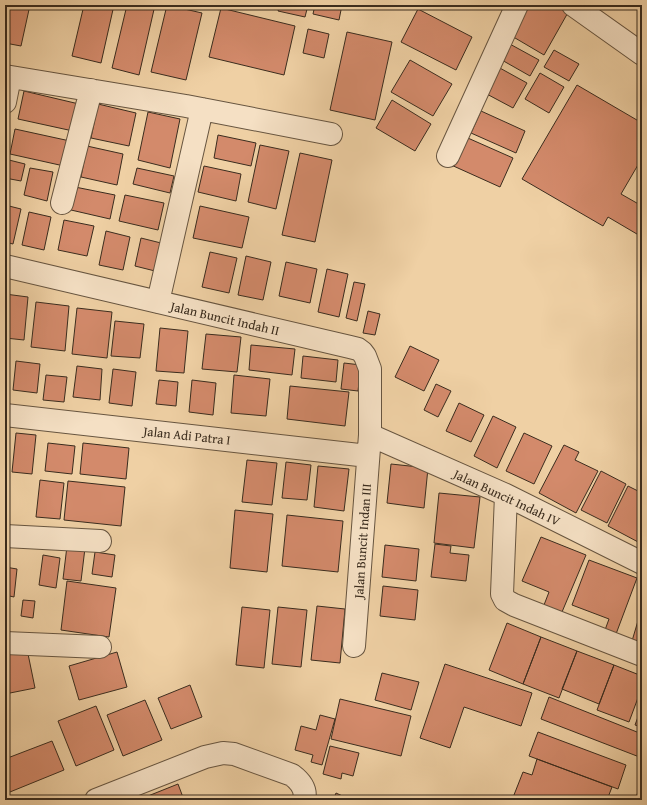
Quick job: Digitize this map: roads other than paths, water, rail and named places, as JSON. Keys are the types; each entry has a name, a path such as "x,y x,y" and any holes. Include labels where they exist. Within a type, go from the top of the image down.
{"street":[{"path":"448,156 517,5"},
{"path":"573,5 642,54"},
{"path":"5,102 7,77 202,109 330,134"},
{"path":"62,203 91,90"},
{"path":"158,302 202,109"},
{"name":"Jalan Buncit Indah II","path":"5,266 358,349 365,356 370,368 369,445"},
{"name":"Jalan Adi Patra I","path":"5,415 369,445"},
{"name":"Jalan Buncit Indah IV","path":"369,445 506,495 642,563"},
{"name":"Jalan Buncit Indan III","path":"354,646 369,445"},
{"path":"506,495 502,594 505,600 514,605 642,655"},
{"path":"5,536 100,541"},
{"path":"5,643 100,647"},
{"path":"96,800 205,757 223,753 234,754 292,774 304,788 304,800"}]}
